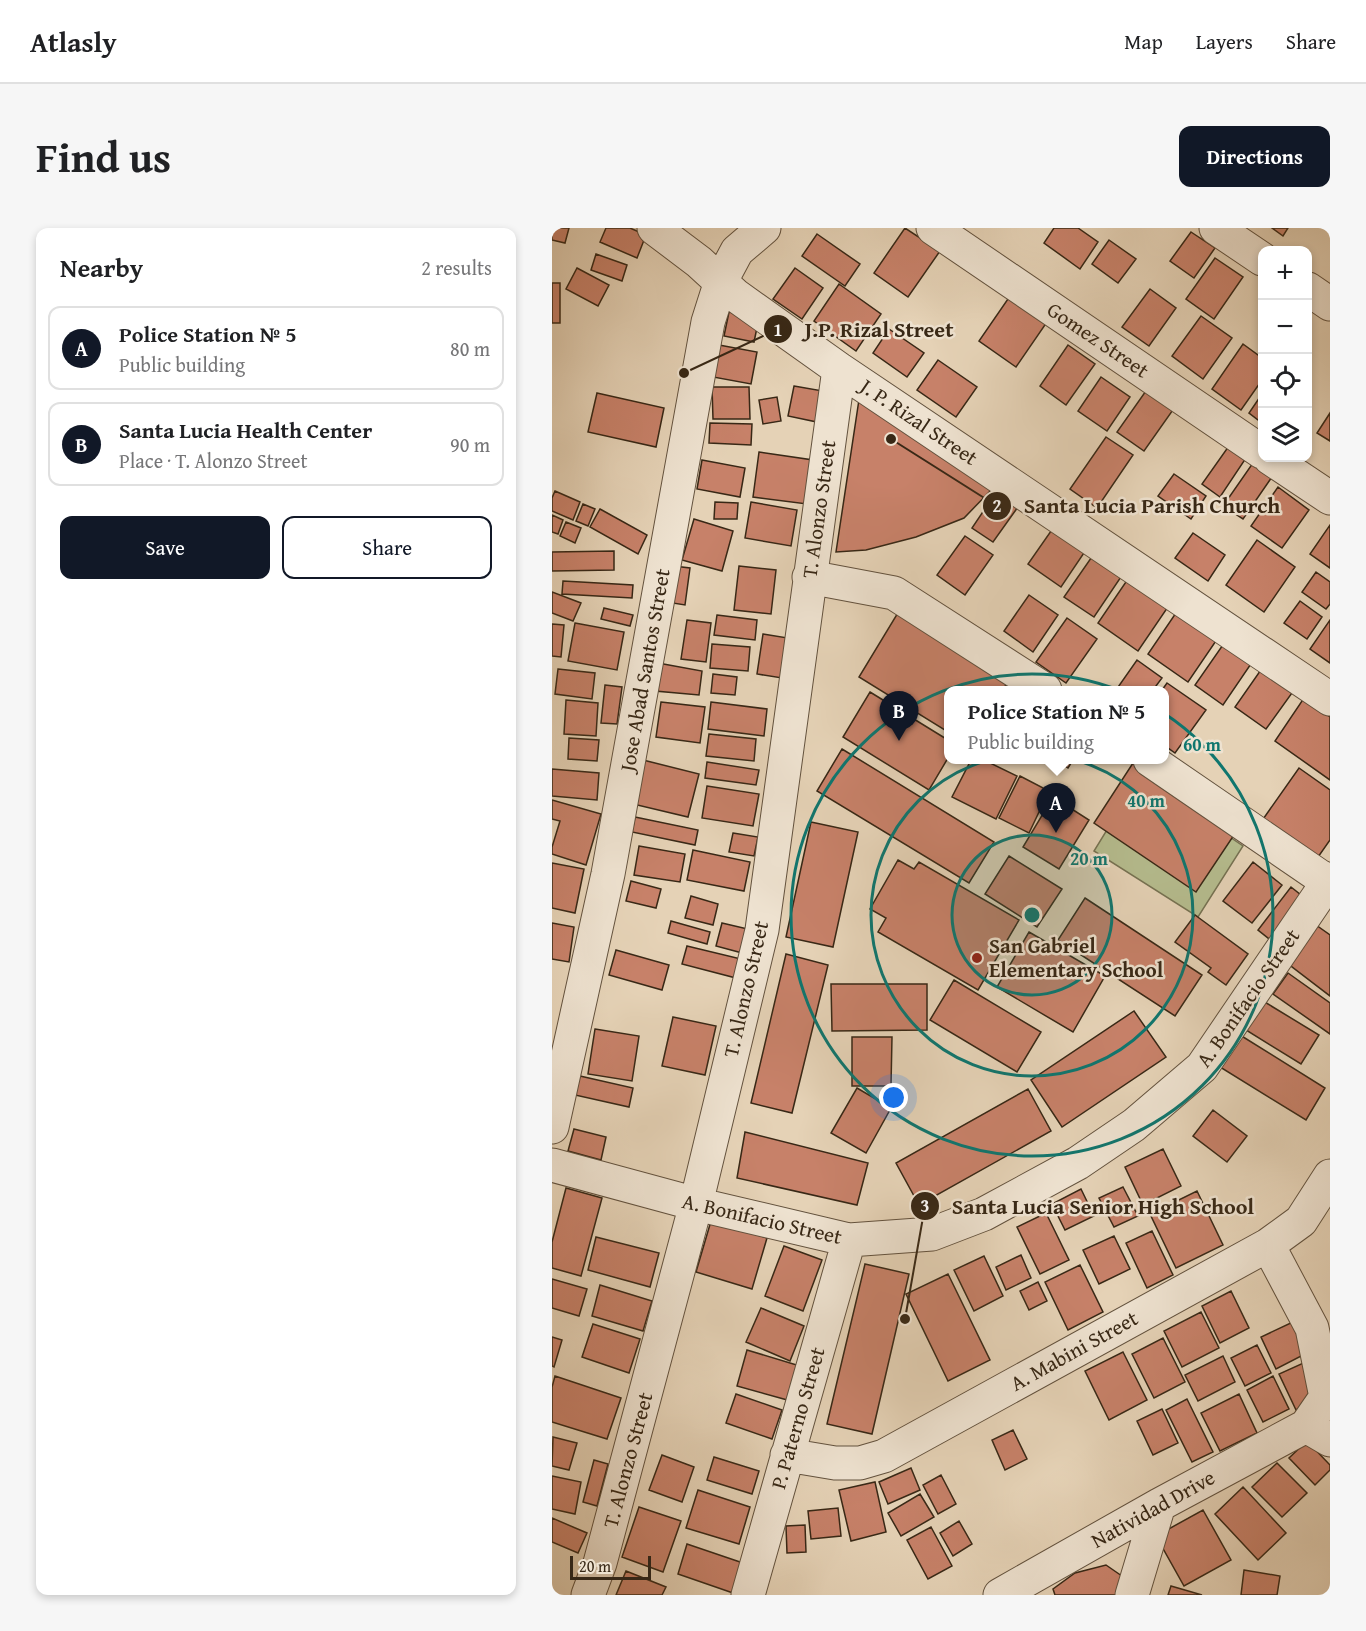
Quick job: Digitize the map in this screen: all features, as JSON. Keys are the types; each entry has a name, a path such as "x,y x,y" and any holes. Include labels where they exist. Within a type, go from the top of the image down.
{"street":[{"name":"J. P. Rizal Street","path":"654,228 721,281 735,295 840,369 1330,699"},
{"name":"Jose Abad Santos Street","path":"552,1127 608,874 708,322 721,281 737,251 764,228"},
{"name":"Gomez Street","path":"933,228 1258,449"},
{"path":"1216,228 1258,256"},
{"path":"1312,292 1330,304"},
{"name":"T. Alonzo Street","path":"588,1595 600,1563 696,1204 762,930 809,577 840,369"},
{"path":"1276,462 1330,498"},
{"path":"809,577 894,593 1039,686"},
{"path":"1157,764 1329,881"},
{"name":"A. Bonifacio Street","path":"552,1165 696,1204 849,1240 933,1234 984,1215 1077,1163 1134,1125 1202,1067 1329,881"},
{"name":"A. Mabini Street","path":"788,1455 835,1463 860,1463 884,1456 1268,1245 1301,1221 1330,1176"},
{"name":"P. Paterno Street","path":"748,1595 849,1240"},
{"path":"1268,1245 1311,1328 1326,1397 1318,1433"},
{"name":"Natividad Drive","path":"1000,1595 1159,1505 1318,1433"},
{"path":"1132,1595 1159,1505"}],"green space":[{"path":"1140,776 1243,846 1198,917 1094,851"}],"building":[{"path":"552,228 569,228 565,243 552,240"},
{"path":"606,228 630,228 646,235 637,258 600,242"},
{"path":"905,228 940,251 908,297 874,273"},
{"path":"1054,228 1078,228 1098,242 1080,269 1044,243"},
{"path":"1272,228 1288,228 1283,236"},
{"path":"1191,232 1215,248 1194,278 1170,261"},
{"path":"817,234 860,264 845,286 802,256"},
{"path":"1109,240 1136,259 1118,283 1092,264"},
{"path":"596,254 627,265 622,281 591,270"},
{"path":"1215,258 1243,277 1214,319 1186,299"},
{"path":"577,268 609,285 598,306 566,289"},
{"path":"795,268 823,288 802,319 773,299"},
{"path":"552,283 560,283 560,323 552,323"},
{"path":"839,284 881,314 856,351 814,321"},
{"path":"1150,289 1176,308 1149,346 1122,327"},
{"path":"1010,296 1047,322 1016,367 979,341"},
{"path":"729,312 759,318 754,342 724,336"},
{"path":"1201,316 1232,338 1203,379 1172,356"},
{"path":"889,329 924,353 907,377 873,353"},
{"path":"1243,344 1258,355 1258,386 1241,410 1212,389"},
{"path":"719,345 757,352 751,384 713,377"},
{"path":"1068,345 1095,364 1066,405 1040,386"},
{"path":"938,360 977,387 956,417 917,390"},
{"path":"1101,377 1130,397 1107,431 1078,411"},
{"path":"794,386 823,391 817,422 788,416"},
{"path":"712,387 749,387 750,419 713,419"},
{"path":"1148,388 1175,407 1144,451 1117,432"},
{"path":"597,393 664,408 656,447 588,432"},
{"path":"860,393 997,484 964,518 916,537 866,550 836,552"},
{"path":"777,397 781,421 763,424 759,400"},
{"path":"1258,400 1258,420 1249,413"},
{"path":"1330,413 1330,441 1317,433"},
{"path":"710,423 752,424 751,445 709,443"},
{"path":"1106,437 1133,455 1097,508 1070,489"},
{"path":"1231,443 1248,455 1220,497 1202,484"},
{"path":"759,452 813,460 807,504 753,497"},
{"path":"702,460 745,468 740,497 697,489"},
{"path":"1255,460 1274,474 1243,519 1223,506"},
{"path":"1174,474 1206,496 1191,519 1158,496"},
{"path":"1003,482 1025,497 993,542 972,528"},
{"path":"1278,487 1309,510 1282,548 1251,526"},
{"path":"555,491 580,502 573,520 552,511 552,498"},
{"path":"715,502 738,503 737,519 714,519"},
{"path":"751,502 797,510 791,546 745,538"},
{"path":"583,504 595,509 588,526 576,521"},
{"path":"600,509 647,535 638,554 590,527"},
{"path":"552,515 563,520 558,534 552,532"},
{"path":"694,519 733,531 722,571 682,560"},
{"path":"1058,521 1090,544 1061,587 1028,564"},
{"path":"566,522 581,528 575,543 560,536"},
{"path":"1330,525 1330,568 1310,554"},
{"path":"1193,533 1225,555 1208,581 1175,558"},
{"path":"965,536 993,555 965,595 937,575"},
{"path":"1257,540 1295,567 1264,612 1226,585"},
{"path":"1098,548 1127,568 1094,617 1064,597"},
{"path":"614,551 614,570 552,571 552,552"},
{"path":"665,565 690,568 685,605 660,601"},
{"path":"739,566 776,570 771,614 734,610"},
{"path":"1316,572 1330,582 1330,604 1326,609 1302,592"},
{"path":"1132,573 1172,601 1138,651 1098,623"},
{"path":"563,581 633,585 632,598 562,594"},
{"path":"552,592 581,603 573,621 552,613"},
{"path":"1029,595 1058,615 1033,652 1004,631"},
{"path":"1300,601 1322,617 1307,639 1284,623"},
{"path":"1180,607 1220,635 1188,682 1148,654"},
{"path":"604,608 633,615 630,626 601,619"},
{"path":"899,611 1009,679 1005,686 944,686 944,730 859,677"},
{"path":"717,615 757,620 755,640 714,635"},
{"path":"1067,618 1097,639 1066,683 1036,662"},
{"path":"687,620 711,623 706,662 681,659"},
{"path":"1330,620 1330,663 1310,649"},
{"path":"575,623 624,632 617,670 568,661"},
{"path":"552,624 564,625 561,657 552,656"},
{"path":"763,634 788,638 782,678 757,674"},
{"path":"1227,639 1255,658 1223,705 1195,685"},
{"path":"712,644 750,647 748,671 710,668"},
{"path":"1137,660 1162,678 1156,686 1119,686"},
{"path":"658,663 702,671 699,695 655,691"},
{"path":"1265,664 1297,686 1266,729 1235,707"},
{"path":"558,669 595,673 592,699 555,694"},
{"path":"713,674 737,677 735,695 711,693"},
{"path":"1167,683 1206,710 1175,753 1169,749 1169,686 1165,686"},
{"path":"605,685 622,687 617,724 601,723"},
{"path":"870,692 944,738 944,764 929,790 843,737"},
{"path":"1304,698 1330,717 1330,780 1275,741"},
{"path":"566,700 598,703 596,736 564,734"},
{"path":"661,702 705,707 700,743 656,737"},
{"path":"711,702 767,709 764,736 708,729"},
{"path":"709,734 756,739 754,761 706,756"},
{"path":"569,738 599,740 597,761 568,759"},
{"path":"842,749 994,842 969,883 817,791"},
{"path":"643,760 699,774 688,817 633,804"},
{"path":"707,762 759,770 756,785 705,778"},
{"path":"969,764 992,764 1017,776 996,819 952,797"},
{"path":"1134,764 1236,832 1196,892 1094,823"},
{"path":"1299,768 1330,790 1330,840 1316,860 1261,822"},
{"path":"552,769 599,773 597,800 552,796"},
{"path":"1020,776 1049,791 1029,833 999,818"},
{"path":"707,786 759,794 753,826 702,818"},
{"path":"1053,797 1089,820 1059,869 1023,847"},
{"path":"552,800 601,814 586,865 552,854 560,821 552,819"},
{"path":"635,817 698,830 695,845 632,832"},
{"path":"811,822 858,832 833,947 786,937"},
{"path":"733,833 758,837 754,856 729,852"},
{"path":"639,846 685,854 680,882 634,875"},
{"path":"693,850 750,862 744,891 687,880"},
{"path":"1009,856 1062,889 1037,927 985,894"},
{"path":"898,860 914,869 919,862 1019,920 978,990 878,932 886,918 870,909"},
{"path":"1253,862 1282,885 1252,923 1223,901"},
{"path":"552,863 584,869 575,913 552,908"},
{"path":"631,881 661,889 656,908 626,901"},
{"path":"1291,887 1306,899 1273,942 1258,930"},
{"path":"691,896 718,904 713,925 685,918"},
{"path":"1085,898 1202,975 1175,1016 1058,940"},
{"path":"1195,915 1248,954 1226,985 1208,972 1211,968 1175,942"},
{"path":"671,921 710,932 707,944 668,933"},
{"path":"552,923 574,927 569,962 552,959"},
{"path":"722,923 752,930 746,954 716,946"},
{"path":"1316,925 1330,935 1330,996 1287,963"},
{"path":"1029,932 1105,976 1073,1032 997,987"},
{"path":"687,946 741,959 736,978 682,964"},
{"path":"616,950 669,965 662,990 609,975"},
{"path":"786,954 828,965 792,1113 751,1103"},
{"path":"1288,973 1330,1003 1330,1034 1273,994"},
{"path":"954,980 1041,1032 1017,1072 930,1020"},
{"path":"831,984 927,984 927,1030 832,1031"},
{"path":"1263,1001 1319,1035 1301,1064 1246,1030"},
{"path":"1134,1011 1166,1057 1062,1127 1031,1080"},
{"path":"673,1017 716,1026 705,1075 662,1066"},
{"path":"595,1029 639,1036 632,1081 588,1074"},
{"path":"1240,1035 1325,1088 1306,1120 1220,1067"},
{"path":"852,1037 892,1037 891,1086 852,1086"},
{"path":"580,1076 633,1088 629,1107 575,1095"},
{"path":"857,1088 891,1108 866,1153 831,1133"},
{"path":"1028,1089 1051,1131 919,1205 896,1163"},
{"path":"1213,1110 1247,1136 1227,1162 1193,1136"},
{"path":"574,1129 606,1137 601,1160 568,1151"},
{"path":"745,1132 868,1163 857,1205 737,1178"},
{"path":"1163,1149 1181,1186 1143,1205 1125,1167"},
{"path":"1123,1187 1138,1216 1114,1227 1099,1198"},
{"path":"566,1188 602,1198 581,1276 552,1268 552,1242"},
{"path":"1081,1189 1094,1216 1065,1230 1052,1204"},
{"path":"1197,1191 1223,1245 1176,1268 1150,1214"},
{"path":"1046,1213 1069,1260 1040,1274 1017,1227"},
{"path":"711,1221 767,1238 752,1289 696,1272"},
{"path":"1152,1231 1173,1275 1147,1288 1126,1243"},
{"path":"1114,1236 1130,1269 1099,1284 1083,1250"},
{"path":"596,1237 659,1253 650,1287 588,1270"},
{"path":"784,1246 822,1260 803,1311 765,1296"},
{"path":"1021,1255 1031,1278 1006,1290 996,1267"},
{"path":"984,1256 1003,1296 974,1311 954,1270"},
{"path":"865,1264 909,1274 872,1434 827,1424"},
{"path":"1080,1265 1103,1312 1068,1330 1045,1282"},
{"path":"948,1274 990,1360 948,1381 906,1294"},
{"path":"552,1279 587,1289 579,1316 552,1308"},
{"path":"1038,1282 1047,1301 1029,1310 1020,1291"},
{"path":"600,1285 652,1301 643,1331 592,1316"},
{"path":"1231,1291 1249,1328 1220,1343 1202,1306"},
{"path":"761,1308 804,1326 790,1361 746,1342"},
{"path":"1201,1312 1219,1348 1182,1367 1164,1331"},
{"path":"1295,1321 1311,1351 1276,1369 1261,1337"},
{"path":"593,1324 640,1339 629,1373 582,1357"},
{"path":"552,1337 562,1340 554,1367 552,1366"},
{"path":"1163,1338 1185,1382 1154,1398 1132,1354"},
{"path":"1257,1345 1271,1373 1245,1386 1231,1358"},
{"path":"747,1350 800,1366 791,1401 737,1386"},
{"path":"1123,1352 1147,1400 1109,1420 1085,1371"},
{"path":"1223,1356 1235,1382 1198,1401 1185,1375"},
{"path":"1310,1360 1316,1398 1296,1410 1279,1374"},
{"path":"555,1376 621,1398 607,1439 552,1422 552,1387"},
{"path":"1273,1376 1289,1409 1263,1422 1247,1390"},
{"path":"736,1394 782,1410 772,1439 726,1423"},
{"path":"1239,1394 1257,1433 1220,1451 1201,1413"},
{"path":"1187,1399 1213,1452 1192,1462 1166,1410"},
{"path":"1162,1409 1178,1443 1153,1455 1137,1421"},
{"path":"1013,1430 1027,1459 1005,1470 992,1440"},
{"path":"553,1437 577,1443 569,1470 552,1466"},
{"path":"1307,1441 1330,1465 1330,1470 1315,1485 1289,1458"},
{"path":"662,1455 694,1467 682,1502 649,1490"},
{"path":"714,1457 759,1471 752,1494 707,1480"},
{"path":"594,1460 608,1464 597,1506 583,1502"},
{"path":"1277,1463 1307,1493 1282,1517 1252,1487"},
{"path":"911,1468 920,1490 888,1504 879,1482"},
{"path":"941,1475 956,1504 938,1514 923,1485"},
{"path":"552,1476 581,1482 575,1514 552,1509"},
{"path":"875,1482 886,1532 851,1541 839,1490"},
{"path":"1243,1487 1286,1533 1258,1560 1215,1514"},
{"path":"698,1490 750,1507 739,1544 686,1528"},
{"path":"920,1494 934,1517 901,1536 888,1513"},
{"path":"639,1507 681,1521 663,1572 622,1557"},
{"path":"838,1508 841,1536 811,1539 808,1511"},
{"path":"1203,1510 1231,1560 1184,1586 1156,1536"},
{"path":"552,1518 587,1533 578,1553 552,1542"},
{"path":"959,1521 972,1544 953,1556 940,1533"},
{"path":"805,1525 806,1552 787,1553 786,1526"},
{"path":"931,1527 952,1566 928,1579 907,1540"},
{"path":"687,1544 743,1563 733,1593 678,1574"},
{"path":"1106,1565 1132,1583 1127,1595 1055,1595 1053,1589 1075,1573"},
{"path":"1244,1570 1280,1576 1277,1595 1241,1595"},
{"path":"626,1571 666,1587 662,1595 616,1595"},
{"path":"1171,1586 1202,1595 1168,1595"}],"place":[{"name":"J.P. Rizal Street","path":"684,373"},
{"name":"Santa Lucia Parish Church","path":"891,439"},
{"name":"Santa Lucia Health Center","path":"899,741"},
{"name":"Police Station № 5","path":"1056,833"},
{"name":"San Gabriel Elementary School","path":"977,958"},
{"name":"Santa Lucia Senior High School","path":"905,1319"}]}
